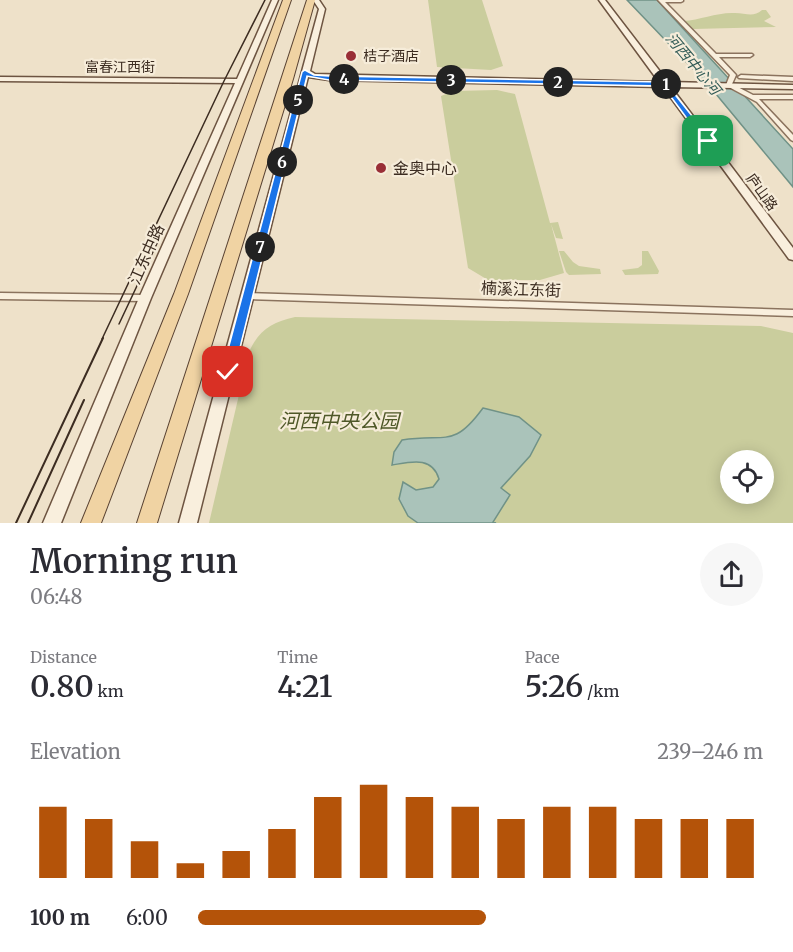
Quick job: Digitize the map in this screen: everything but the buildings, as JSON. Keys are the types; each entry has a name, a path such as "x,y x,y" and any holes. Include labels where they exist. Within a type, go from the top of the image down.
{"main road":[{"path":"91,523 181,294 287,0"},
{"path":"147,523 284,90 310,0"}],"street":[{"name":"江东中路","path":"52,523 145,298 275,0"},
{"path":"188,523 322,9 316,0"},
{"name":"庐山路","path":"603,0 793,256"},
{"path":"661,1 681,1"},
{"path":"661,1 716,56 733,75 735,83 749,97 759,101 793,139"},
{"path":"716,56 750,55"},
{"path":"305,72 313,76 329,78 665,84 793,79"},
{"name":"富春江西街","path":"0,79 240,81"},
{"path":"735,83 793,87"},
{"path":"749,97 793,97"},
{"path":"0,296 145,298"},
{"name":"楠溪江东街","path":"248,296 793,313"}],"green space":[{"path":"428,0 482,0 503,66 491,70 437,67"},
{"path":"766,10 771,17 764,21 776,27 693,29 683,21 728,13 752,14"},
{"path":"497,90 515,94 550,223 558,222 563,239 556,238 551,224 564,273 540,280 488,280 468,268 441,96 454,91"},
{"path":"559,251 564,251 579,266 600,269 601,274 569,275"},
{"path":"642,251 648,251 659,271 658,274 625,275 622,270 638,268 642,265"},
{"name":"河西中央公园","path":"295,317 761,326 793,333 793,523 209,523 249,352 257,338 273,324"}],"water":[{"name":"河西中心河","path":"627,0 657,0 793,149 793,187 711,88"},
{"path":"483,408 519,417 541,435 530,456 501,488 510,495 493,522 496,523 418,523 408,516 399,499 403,482 416,490 433,487 439,479 431,467 420,462 392,465 394,452 402,440 448,437 456,434 473,421"}],"tram line":[{"path":"102,339 224,81 265,0"},
{"path":"119,324 160,237"},
{"path":"16,523 103,338"},
{"path":"28,523 84,400"}],"place":[{"name":"桔子酒店","path":"351,56"},
{"name":"金奥中心","path":"381,168"}],"route":[{"path":"228,372 305,72 313,76 329,78 665,84 708,141"}]}
